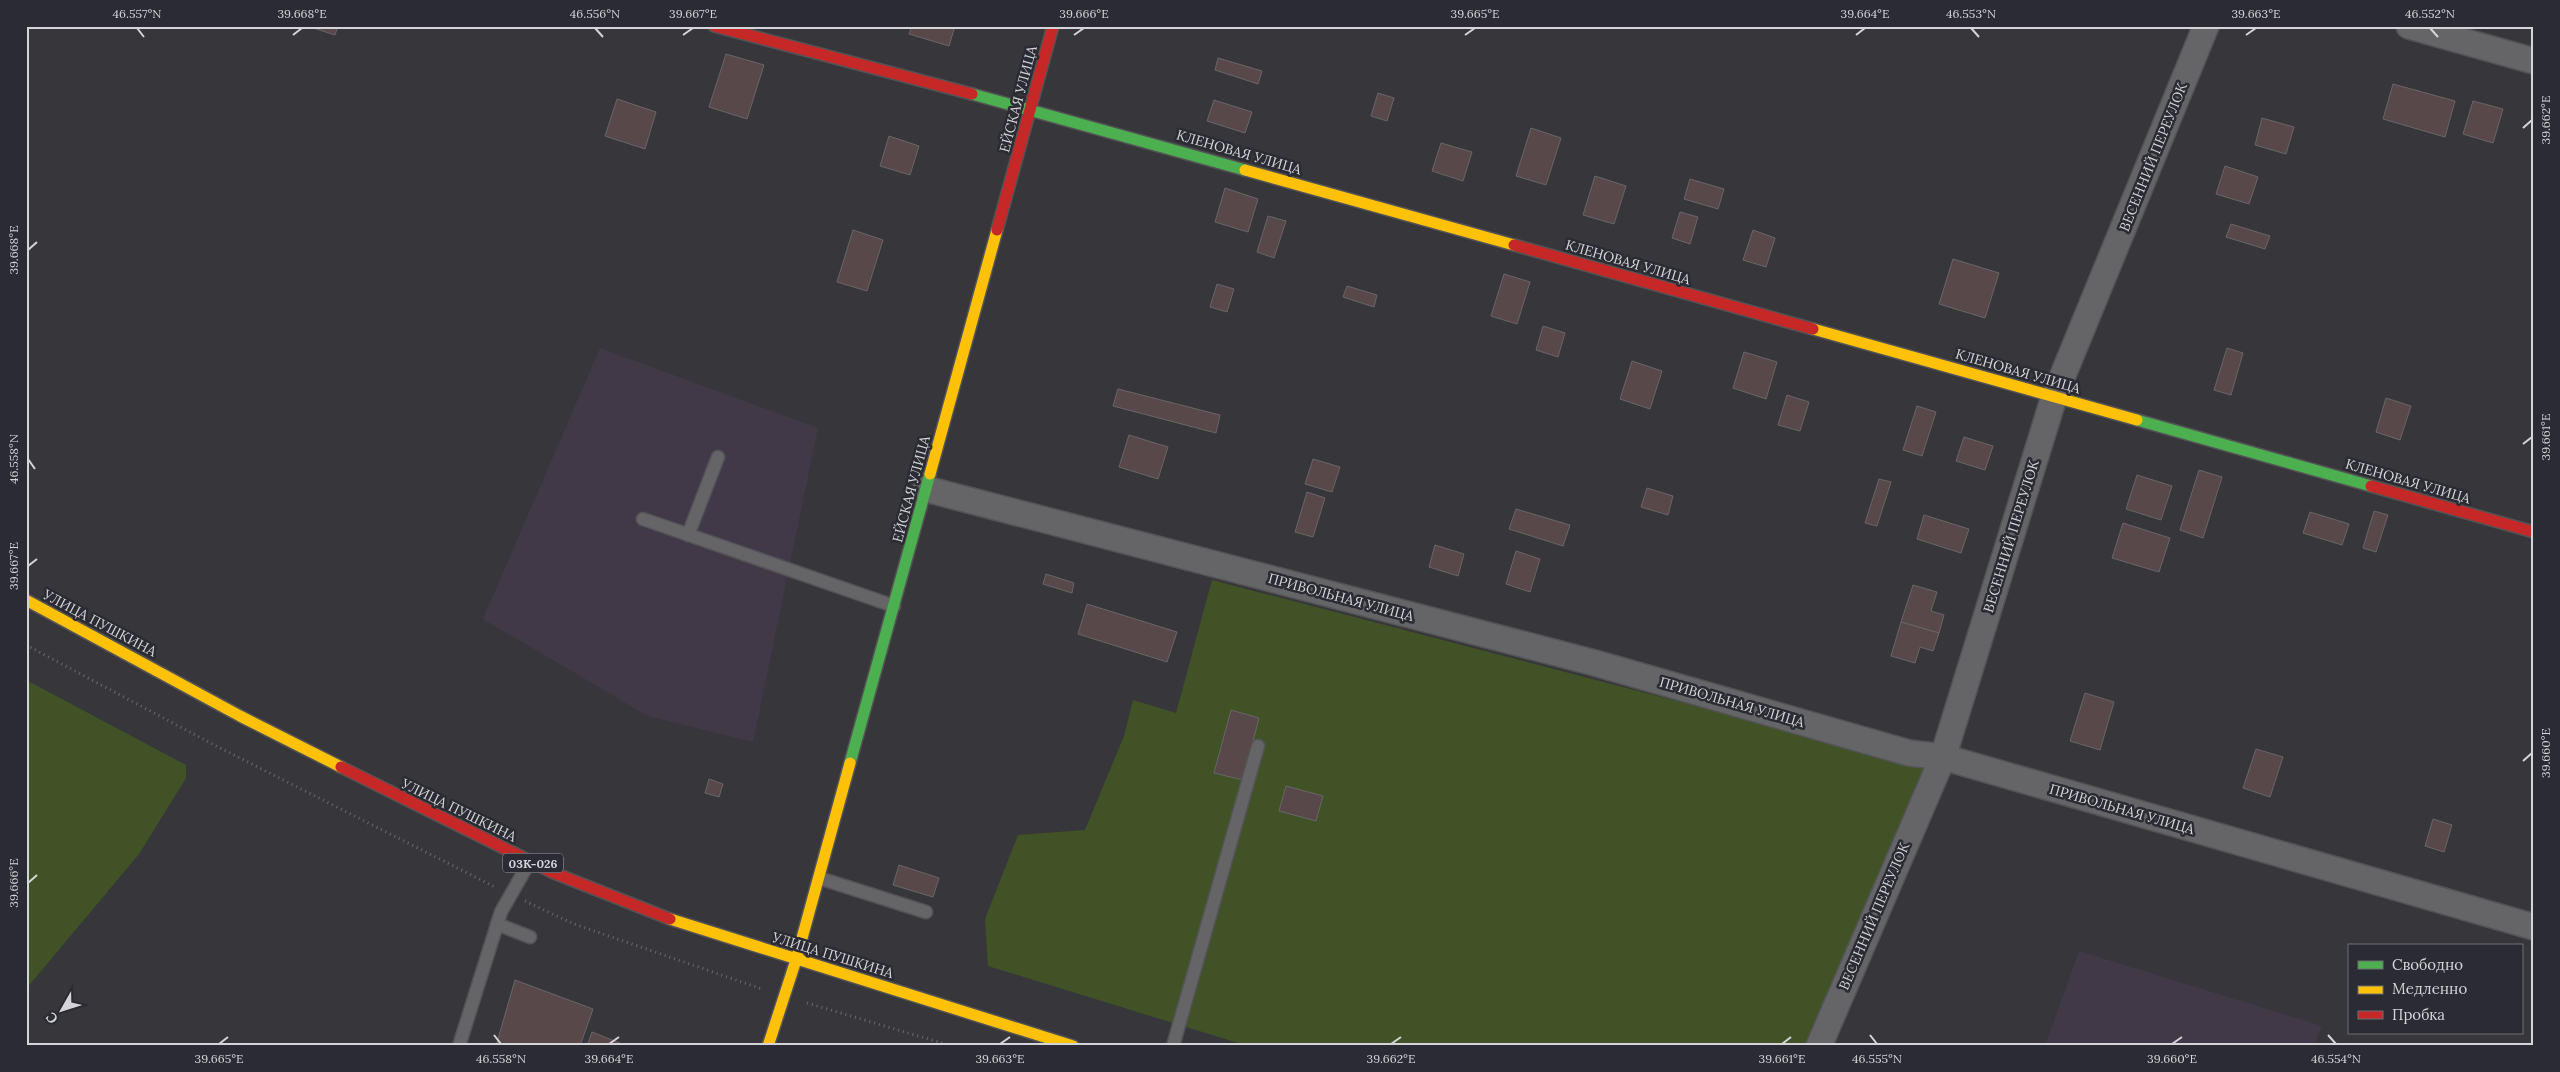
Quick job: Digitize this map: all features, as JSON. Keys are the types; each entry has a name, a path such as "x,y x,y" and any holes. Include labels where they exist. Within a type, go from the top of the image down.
{"street":[{"name":"КЛЕНОВАЯ УЛИЦА","path":"714,26 1030,109 2534,532"},
{"name":"ЕЙСКАЯ УЛИЦА","path":"768,1046 796,960 819,878 1053,26"},
{"name":"ВЕСЕННИЙ ПЕРЕУЛОК","path":"1819,1046 1943,757 2054,397 2206,26"},
{"path":"2409,26 2534,61"},
{"name":"ПРИВОЛЬНАЯ УЛИЦА","path":"926,489 1594,663 1909,753 1943,757 2534,927"},
{"name":"УЛИЦА ПУШКИНА","path":"26,600 240,716 460,828 530,861 654,914 1073,1046"}],"lane":[{"path":"688,535 718,457"},
{"path":"643,520 894,606"},
{"path":"1173,1046 1258,746"},
{"path":"459,1046 501,912 530,861"},
{"path":"819,878 926,912"},
{"path":"498,924 530,937"}],"shaded area":[{"path":"600,348 818,428 753,742 648,716 483,619"},
{"path":"2079,951 2322,1026 2314,1046 2045,1046"}],"green space":[{"path":"1212,580 1922,765 1927,775 1808,1046 1248,1046 988,966 985,919 1018,835 1085,830 1124,736 1133,700 1176,713"},
{"path":"26,680 186,765 186,778 139,854 26,989"}],"building":[{"path":"307,26 338,26 335,35"},
{"path":"912,26 955,26 949,46 909,34"},
{"path":"726,54 764,65 747,119 709,107"},
{"path":"1218,58 1262,71 1258,84 1215,70"},
{"path":"2393,84 2455,101 2445,137 2383,119"},
{"path":"1378,93 1394,98 1387,121 1371,116"},
{"path":"617,99 656,112 645,149 605,136"},
{"path":"1214,100 1252,112 1245,133 1207,121"},
{"path":"2473,101 2503,109 2493,143 2463,134"},
{"path":"2262,118 2294,127 2286,154 2255,145"},
{"path":"1531,128 1561,138 1546,185 1516,176"},
{"path":"889,136 919,146 910,175 880,166"},
{"path":"1441,143 1472,152 1463,181 1432,171"},
{"path":"2225,166 2258,177 2249,204 2216,194"},
{"path":"1595,176 1626,186 1614,224 1583,215"},
{"path":"1690,179 1724,189 1718,209 1684,199"},
{"path":"1225,188 1258,199 1248,232 1215,222"},
{"path":"1680,212 1698,217 1690,244 1672,238"},
{"path":"1268,216 1286,221 1274,258 1257,252"},
{"path":"2231,224 2270,236 2265,249 2226,237"},
{"path":"853,230 883,240 867,291 837,282"},
{"path":"1753,230 1775,238 1766,267 1743,260"},
{"path":"1953,259 1999,273 1985,318 1939,304"},
{"path":"1504,274 1530,282 1517,324 1491,316"},
{"path":"1217,284 1234,289 1227,312 1210,307"},
{"path":"1347,286 1377,295 1374,307 1343,297"},
{"path":"1543,326 1565,333 1558,357 1536,350"},
{"path":"2227,348 2243,353 2231,395 2214,390"},
{"path":"1744,352 1777,362 1766,399 1733,388"},
{"path":"1632,361 1662,371 1650,409 1620,399"},
{"path":"1118,389 1220,415 1216,433 1113,406"},
{"path":"1787,395 1809,402 1800,431 1778,425"},
{"path":"2386,398 2411,406 2400,440 2376,432"},
{"path":"1917,406 1936,412 1922,456 1903,450"},
{"path":"1129,435 1168,447 1158,479 1119,467"},
{"path":"1964,437 1993,446 1985,470 1956,461"},
{"path":"1313,459 1340,467 1332,492 1305,484"},
{"path":"2199,470 2222,477 2203,538 2180,530"},
{"path":"2137,475 2172,486 2161,520 2126,509"},
{"path":"1879,479 1891,482 1877,526 1865,523"},
{"path":"1647,488 1673,496 1668,515 1641,507"},
{"path":"1307,492 1325,498 1313,537 1295,532"},
{"path":"1516,509 1570,525 1563,546 1509,529"},
{"path":"2374,511 2388,515 2376,552 2363,548"},
{"path":"2310,512 2349,524 2342,545 2303,533"},
{"path":"1924,515 1969,529 1961,553 1917,539"},
{"path":"2123,523 2170,538 2159,572 2112,558"},
{"path":"1435,545 1464,554 1458,576 1429,567"},
{"path":"1516,551 1540,559 1530,592 1506,584"},
{"path":"1046,574 1074,583 1072,593 1043,584"},
{"path":"1913,585 1937,592 1931,611 1944,615 1939,633 1901,622"},
{"path":"1087,604 1177,632 1167,662 1078,634"},
{"path":"1901,622 1939,633 1933,651 1920,647 1915,663 1891,656"},
{"path":"2085,693 2114,702 2100,750 2070,741"},
{"path":"1231,710 1259,718 1243,780 1214,773"},
{"path":"2256,749 2283,757 2270,797 2243,788"},
{"path":"709,779 723,784 719,797 705,793"},
{"path":"1286,786 1323,796 1316,821 1279,811"},
{"path":"2433,819 2452,825 2444,852 2425,846"},
{"path":"899,865 939,878 933,897 893,885"},
{"path":"515,980 593,1009 580,1046 496,1046"},
{"path":"592,1032 627,1046 587,1046"}],"traffic: fast":[{"path":"972,94 1245,170"},
{"path":"2137,420 2371,486"},
{"path":"850,763 930,474"}],"traffic: slow":[{"path":"1245,170 1514,245"},
{"path":"930,474 997,230"},
{"path":"1813,329 2137,420"},
{"path":"26,600 240,716 341,767"},
{"path":"768,1046 796,960 850,763"},
{"path":"670,919 1073,1046"}],"traffic: jam":[{"path":"714,26 972,94"},
{"path":"997,230 1053,26"},
{"path":"1514,245 1813,329"},
{"path":"2371,486 2534,532"},
{"path":"341,767 554,873 670,919"}]}
